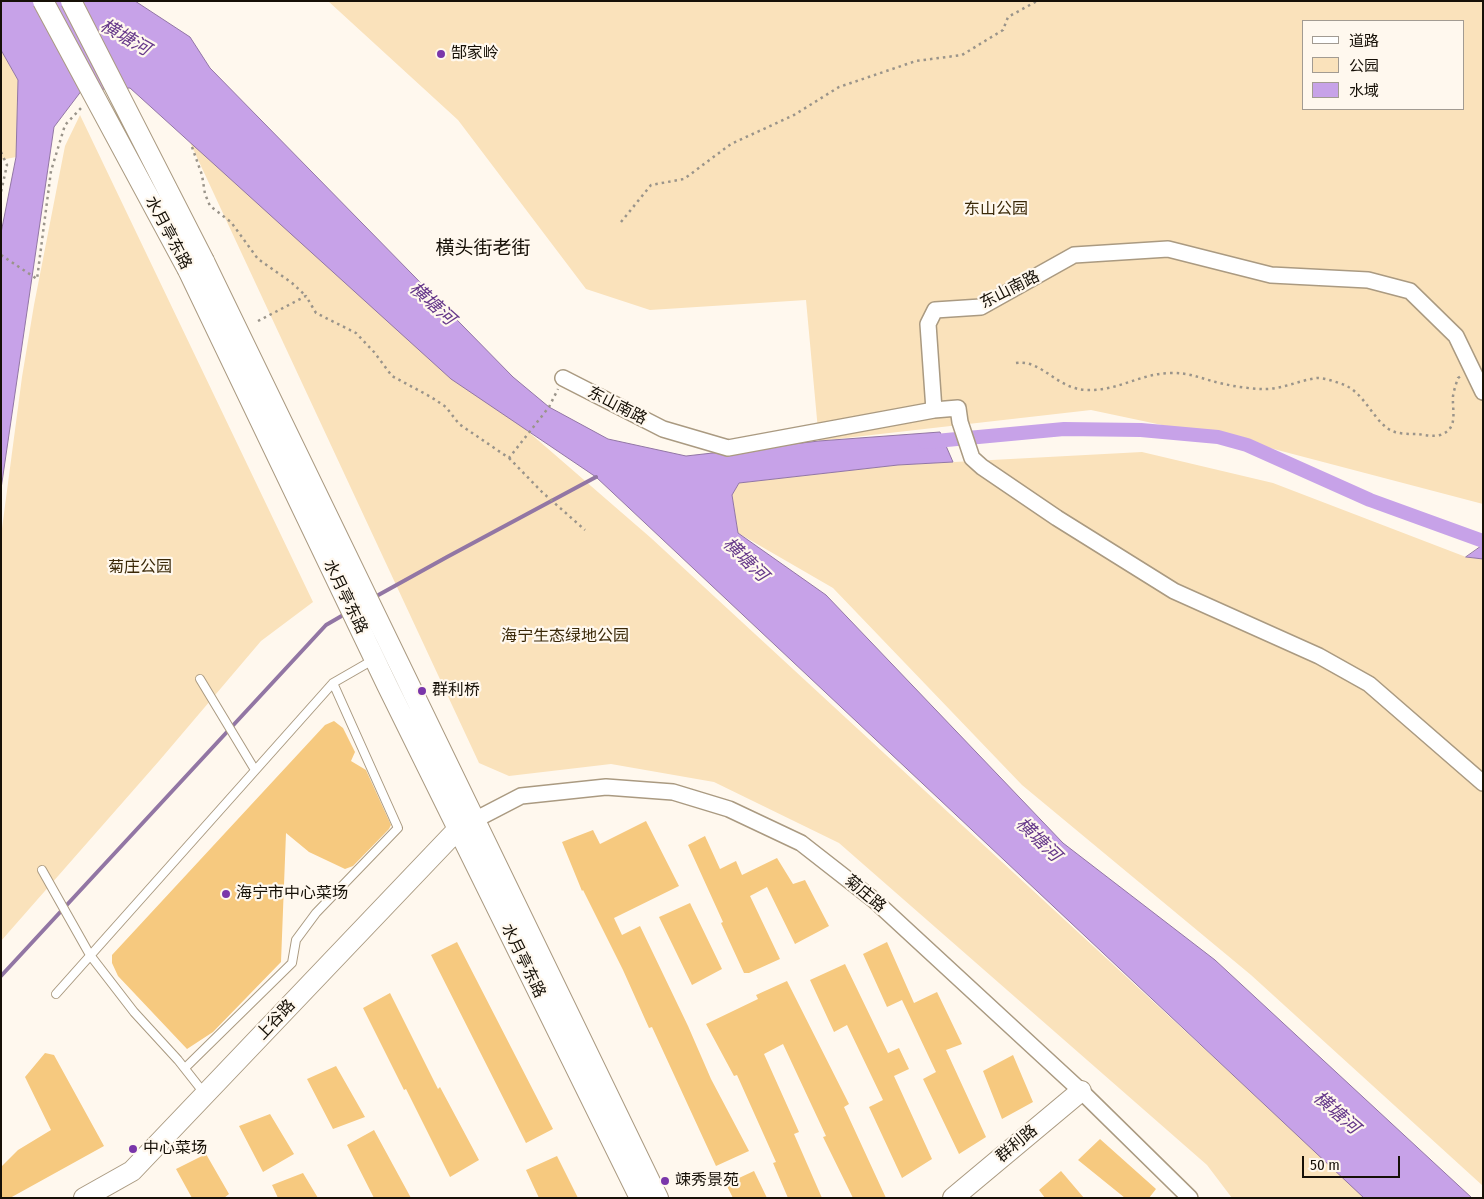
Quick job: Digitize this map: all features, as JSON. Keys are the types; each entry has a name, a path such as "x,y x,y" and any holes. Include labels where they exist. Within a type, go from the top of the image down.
{"main road":[{"name":"水月亭东路","path":"43,1 196,266"},
{"name":"水月亭东路","path":"71,1 196,266 466,824 640,1198"},
{"name":"水月亭东路","path":"370,626 374,658 466,824 658,1198"},
{"name":"上谷路","path":"84,1198 132,1171 466,824"},
{"name":"群利路","path":"952,1198 1081,1091"}],"street":[{"name":"东山南路","path":"563,378 663,429 728,448 934,410 928,324 935,310 982,307 1074,255 1168,249 1271,275 1368,280 1410,290 1456,336 1483,392"},
{"path":"934,410 958,408 960,422 972,458 982,467 1057,518 1174,591 1318,656 1370,684 1483,783"},
{"name":"菊庄路","path":"466,824 521,796 606,787 673,792 729,809 801,842 874,900 1081,1091 1190,1198"}],"lane":[{"path":"56,994 333,683 374,658"},
{"path":"200,679 255,770"},
{"path":"185,1068 292,963 296,940 316,914 398,828 333,683"},
{"path":"42,870 90,955 134,1012 206,1094"}],"path":[{"path":"621,222 651,185 684,179 731,144 794,114 839,87 916,61 962,55 1003,30 1008,17 1037,1"},
{"path":"1,255 36,280 51,171 65,125 82,106"},
{"path":"192,147 210,206 231,222 258,259 292,283 306,296 316,313 356,333 374,352 392,376 446,407 459,424 509,458 542,492 585,530"},
{"path":"1,152 7,165 1,192"},
{"path":"258,321 306,296"},
{"path":"1016,363 1025,362 1036,366 1073,389 1089,390 1114,388 1137,378 1169,372 1196,375 1222,384 1266,389 1319,378 1342,383 1362,396 1382,422 1394,431 1438,436 1448,431 1453,423 1453,399 1458,378 1472,370"},
{"path":"509,458 549,407 563,378"}],"green space":[{"name":"东山公园","path":"328,1 1483,1 1483,504 1266,447 1091,410 819,441 806,300 650,310 586,289 458,120"},
{"path":"1,50 18,80 16,157 1,160"},
{"name":"菊庄公园","path":"80,115 313,602 261,641 159,761 1,941 1,536 22,377 34,305 65,146"},
{"name":"海宁生态绿地公园","path":"187,136 651,538 1366,1198 1232,1198 1207,1165 839,843 714,782 611,764 509,776 479,763"},
{"path":"1142,452 1273,483 1466,557 1483,559 1483,1186 1251,975 1022,785 833,588 738,533 732,495 739,483 898,465"}],"water":[{"name":"横塘河","path":"1,1 135,1 190,37 210,68 513,377 549,407 608,439 686,456 819,441 940,432 953,462 898,465 739,483 732,495 738,533 826,595 1063,843 1215,960 1472,1198 1364,1198 596,477 451,379 130,88 82,90 54,127 1,489 1,233 16,157 18,80 1,50"},
{"path":"1483,545 1483,559 1466,557"}],"building":[{"name":"海宁市中心菜场","path":"334,721 343,728 355,752 351,761 366,770 391,825 353,866 345,869 309,852 286,833 281,962 213,1032 187,1049 118,976 112,963 112,955 325,725"},
{"path":"646,821 679,886 614,918 622,935 640,926 711,1079 749,1151 716,1166 652,1027 649,1028 623,970 582,891 562,842 593,830 600,844"},
{"path":"705,836 720,869 736,861 742,875 777,858 793,884 805,880 829,926 795,944 767,887 750,896 780,959 749,973 744,973 688,845"},
{"path":"690,903 722,969 692,985 659,917"},
{"path":"457,942 553,1129 526,1143 431,955"},
{"path":"887,942 914,1003 937,992 962,1044 946,1050 986,1137 959,1154 923,1079 936,1072 902,1000 887,1007 863,954"},
{"path":"845,964 888,1053 899,1048 909,1069 894,1076 932,1159 902,1178 869,1107 883,1100 847,1025 834,1032 810,980"},
{"path":"787,981 849,1104 844,1107 886,1198 853,1198 823,1137 826,1136 783,1044 764,1054 799,1132 794,1134 822,1198 788,1198 773,1163 776,1162 737,1075 734,1076 706,1024 758,999 756,995"},
{"path":"390,993 438,1089 440,1087 479,1160 450,1177 363,1008"},
{"path":"45,1053 54,1055 104,1146 10,1198 1,1198 1,1167 18,1150 51,1130 25,1077"},
{"path":"1013,1055 1033,1102 1002,1119 983,1071"},
{"path":"336,1066 365,1117 333,1129 307,1079"},
{"path":"270,1114 294,1154 263,1172 239,1126"},
{"path":"374,1130 411,1198 374,1198 347,1145"},
{"path":"1100,1139 1156,1189 1149,1198 1125,1198 1078,1160"},
{"path":"206,1154 229,1194 224,1198 192,1198 176,1169"},
{"path":"557,1156 578,1198 539,1198 526,1170"},
{"path":"754,1171 767,1198 733,1198 726,1184"},
{"path":"1061,1171 1084,1198 1045,1198 1039,1190"},
{"path":"303,1173 318,1198 278,1198 272,1185"}],"waterway":[{"path":"925,442 1064,429 1141,430 1218,437 1247,445 1370,500 1483,541"},
{"path":"373,598 596,477"},
{"path":"1,976 326,625 345,614"}],"place":[{"name":"郜家岭","path":"441,54"},
{"name":"群利桥","path":"422,691"},
{"name":"海宁市中心菜场","path":"226,894"},
{"name":"中心菜场","path":"133,1149"},
{"name":"竦秀景苑","path":"665,1181"}],"district":[{"name":"横头街老街","path":"483,249"}]}
